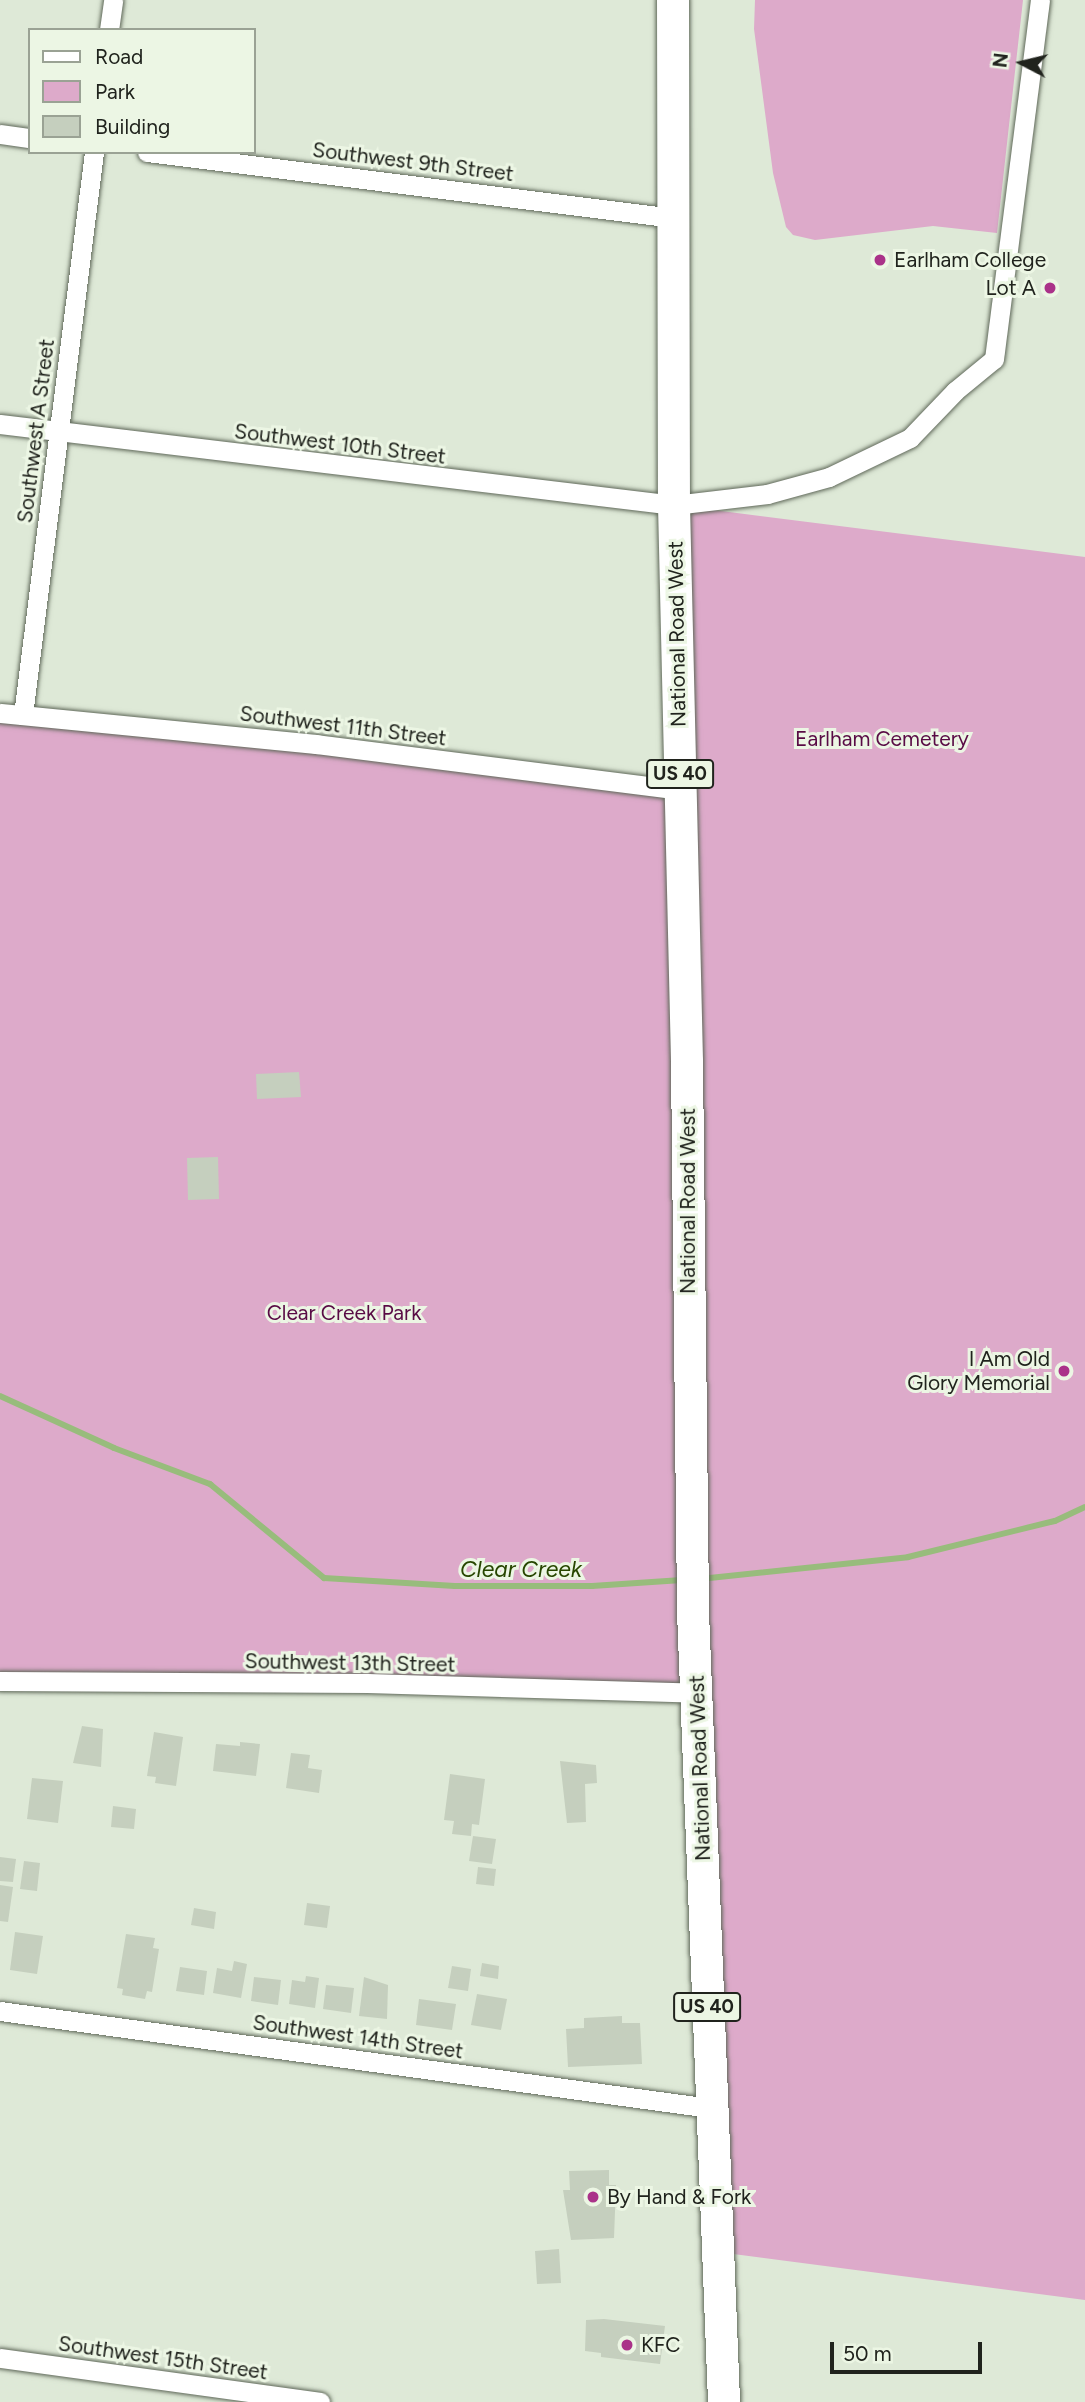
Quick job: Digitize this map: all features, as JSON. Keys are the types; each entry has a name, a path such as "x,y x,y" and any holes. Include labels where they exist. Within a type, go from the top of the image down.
{"main road":[{"name":"National Road West","path":"673,0 674,505 693,1612 698,1693 710,2108 724,2402"}],"street":[{"path":"109,28 113,0"},
{"name":"Southwest 10th Street","path":"0,424 674,505 768,494 829,477 910,438 955,391 994,359 1040,0"},
{"path":"0,134 28,138"},
{"name":"Southwest A Street","path":"23,715 94,154"},
{"name":"Southwest 9th Street","path":"163,154 674,218"},
{"name":"Southwest 11th Street","path":"0,713 316,744 680,790"},
{"name":"Southwest 13th Street","path":"0,1681 367,1683 698,1693"},
{"name":"Southwest 14th Street","path":"0,2011 710,2108"},
{"name":"Southwest 15th Street","path":"0,2358 320,2402"}],"green space":[{"path":"755,0 1023,0 997,233 933,226 815,240 793,235 786,227 773,173 754,29"},
{"path":"674,505 1085,557 1085,2300 718,2252 698,1693 0,1681 0,713 680,790"}],"building":[{"path":"299,1072 301,1097 257,1099 256,1074"},
{"path":"218,1157 219,1199 188,1200 187,1158"},
{"path":"82,1726 103,1729 101,1767 73,1763"},
{"path":"154,1732 183,1737 176,1786 155,1783 156,1777 147,1776"},
{"path":"240,1742 260,1744 256,1776 213,1771 216,1744 240,1746"},
{"path":"291,1753 310,1755 308,1768 322,1770 319,1793 286,1788"},
{"path":"560,1761 596,1765 597,1783 585,1784 586,1822 567,1823"},
{"path":"450,1774 485,1779 479,1825 472,1824 471,1836 452,1834 454,1821 444,1820"},
{"path":"32,1778 63,1781 58,1823 27,1819"},
{"path":"113,1806 136,1809 134,1829 111,1827"},
{"path":"473,1836 496,1839 492,1864 469,1861"},
{"path":"0,1857 16,1859 13,1882 0,1881"},
{"path":"24,1861 40,1863 37,1891 20,1889"},
{"path":"478,1867 496,1869 494,1886 476,1884"},
{"path":"0,1885 13,1887 8,1922 0,1921"},
{"path":"307,1903 330,1906 327,1928 304,1925"},
{"path":"194,1908 216,1912 214,1929 191,1925"},
{"path":"15,1932 43,1936 37,1974 10,1970"},
{"path":"126,1934 155,1938 153,1948 159,1949 152,1992 147,1991 145,1999 122,1995 123,1989 117,1988"},
{"path":"234,1961 247,1964 241,1998 213,1993 217,1968 232,1971"},
{"path":"482,1963 499,1966 498,1979 480,1976"},
{"path":"452,1966 471,1969 468,1991 448,1988"},
{"path":"180,1967 207,1971 204,1995 176,1991"},
{"path":"306,1976 319,1978 315,2008 289,2004 292,1980 305,1982"},
{"path":"254,1977 281,1980 278,2005 251,2001"},
{"path":"364,1977 388,1985 387,2019 359,2016"},
{"path":"326,1985 354,1988 351,2013 323,2009"},
{"path":"477,1994 507,1999 501,2030 471,2025"},
{"path":"419,1999 456,2004 452,2030 416,2025"},
{"path":"622,2016 622,2023 640,2023 642,2064 568,2067 566,2029 584,2028 584,2018"},
{"path":"609,2170 609,2185 616,2185 614,2238 571,2240 563,2190 570,2190 569,2171"},
{"path":"559,2249 561,2283 537,2284 535,2251"},
{"path":"604,2319 665,2326 660,2364 601,2357 601,2353 585,2351 586,2320"}],"waterway":[{"name":"Clear Creek","path":"0,1396 114,1448 210,1484 324,1578 455,1586 592,1586 682,1580"},
{"name":"Clear Creek","path":"700,1579 908,1557 1055,1521 1085,1507"}],"place":[{"name":"Earlham College","path":"880,260"},
{"name":"Lot A","path":"1050,288"},
{"name":"I Am Old Glory Memorial","path":"1064,1371"},
{"name":"By Hand & Fork","path":"593,2197"},
{"name":"KFC","path":"627,2345"}],"park label":[{"name":"Earlham Cemetery","path":"882,739"},
{"name":"Clear Creek Park","path":"344,1313"}]}
